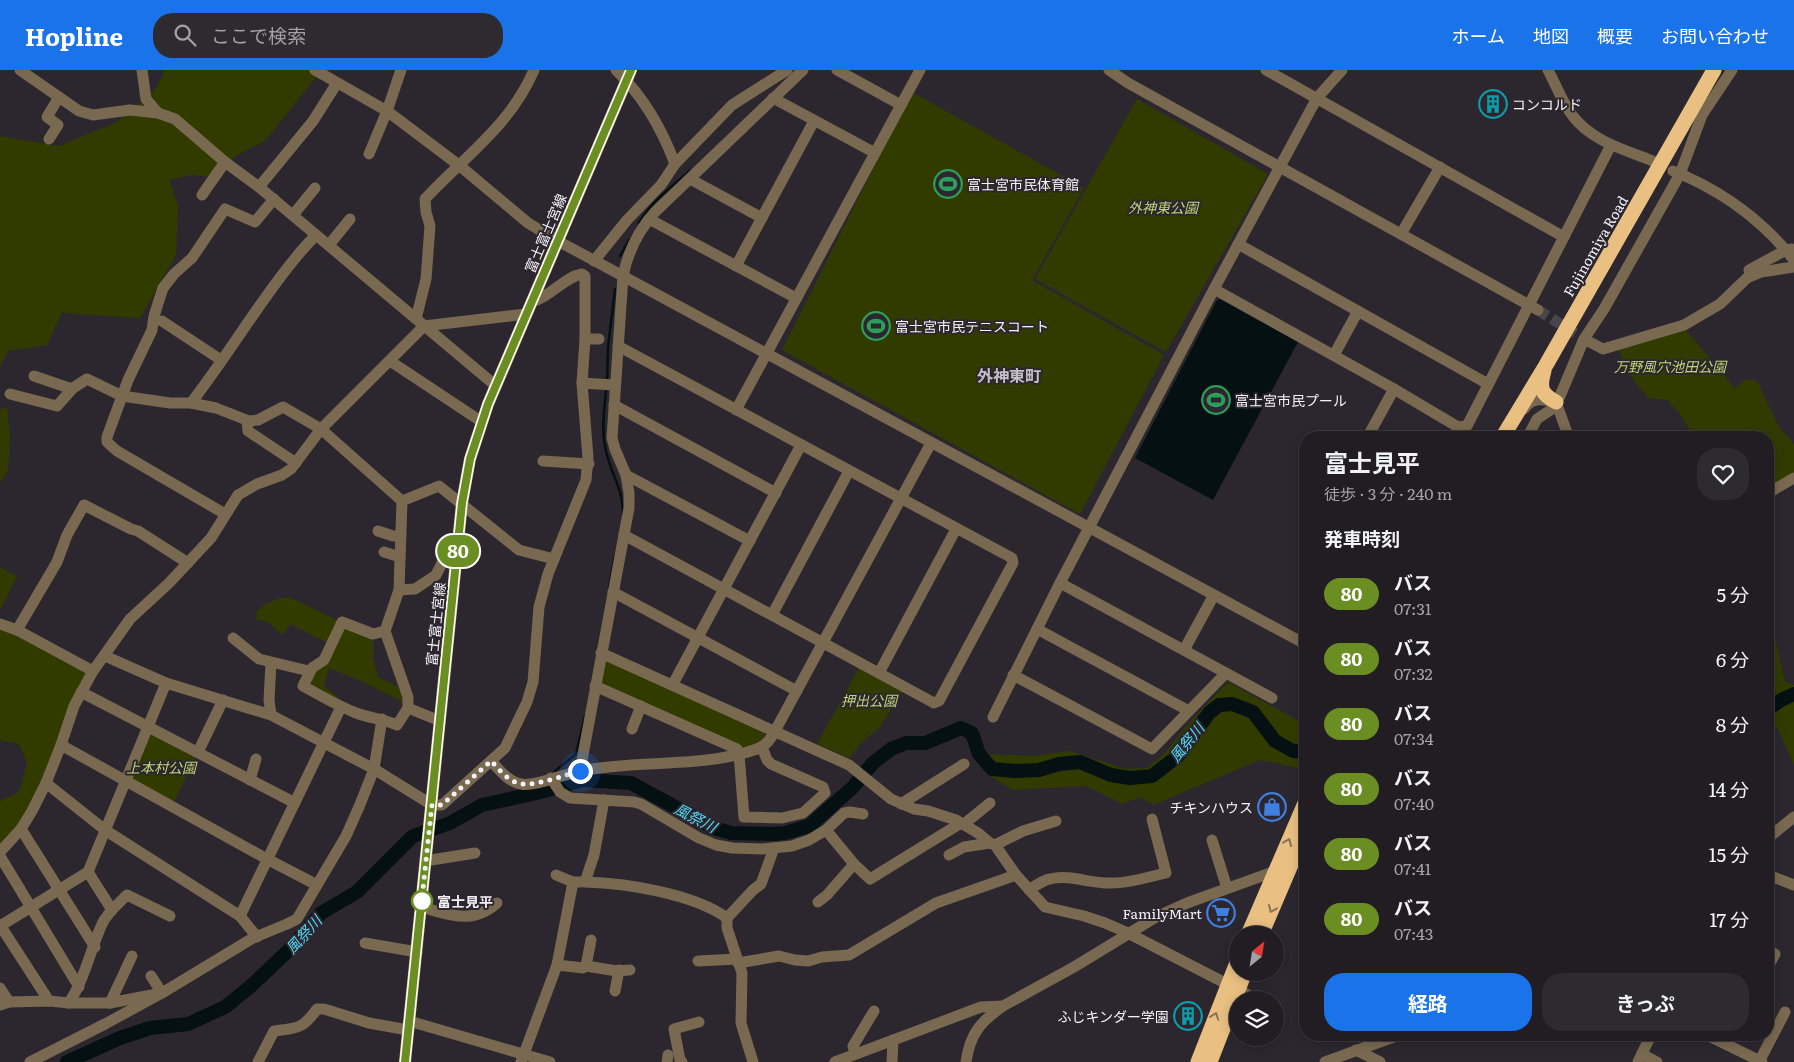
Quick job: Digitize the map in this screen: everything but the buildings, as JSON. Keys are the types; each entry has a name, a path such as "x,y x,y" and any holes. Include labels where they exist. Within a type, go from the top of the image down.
{"highway":[{"name":"Fujinomiya Road","path":"1507,431 1714,70"},
{"path":"1546,365 1540,385 1545,394 1556,402"},
{"path":"1252,926 1299,818"},
{"path":"1265,926 1299,845"},
{"path":"1210,1062 1233,981"},
{"path":"1198,1062 1232,987 1237,981"}],"main road":[{"name":"富士富士宮線","path":"405,1062 462,503 470,459 496,386 629,75"}],"street":[{"path":"20,70 79,111 93,115 130,110 158,113 175,119 225,162 274,199 496,386"},
{"path":"142,70 146,99 158,113"},
{"path":"315,70 387,111 460,166 528,223 558,241 1299,641"},
{"path":"368,154 387,111 401,70"},
{"path":"616,70 629,75 659,124 675,164"},
{"path":"594,260 627,220 661,185 675,164 732,105 787,70"},
{"path":"580,771 628,508 629,493 626,475 612,438 614,385 623,276 633,244 649,219 803,70"},
{"path":"837,70 901,105"},
{"path":"736,410 920,70"},
{"path":"1109,70 1128,83 1533,308"},
{"path":"1266,70 1564,237"},
{"path":"993,717 1060,583 1238,244 1317,98 1342,70"},
{"path":"1548,70 1580,125 1612,145 1653,161"},
{"path":"1531,431 1537,419 1552,408 1560,396 1584,338 1604,309 1677,172 1702,114 1732,70"},
{"path":"0,852 21,829 46,783 74,706 81,692 93,671 130,619 169,583 211,538 238,495 257,484 282,475 296,462 321,429 366,382 390,361 420,322 426,279 430,226 425,199 460,166 514,106 531,71"},
{"path":"259,187 313,121 337,83"},
{"path":"50,139 58,125 47,117 59,98"},
{"path":"774,98 874,154"},
{"path":"736,266 814,121"},
{"path":"1460,431 1467,426 1488,384 1533,308 1564,237 1612,145"},
{"path":"202,194 225,162"},
{"path":"1401,234 1440,167"},
{"path":"1677,172 1714,190 1737,205 1790,249 1794,260"},
{"path":"690,179 762,218"},
{"path":"661,185 672,196"},
{"path":"293,215 315,188"},
{"path":"225,514 117,451 107,442 111,424 122,396 152,330 154,316 163,288 174,274 192,258 225,209 255,222 274,199"},
{"path":"329,245 350,219"},
{"path":"649,219 796,298"},
{"path":"191,403 300,250 316,234"},
{"path":"1238,244 1488,384"},
{"path":"1669,329 1715,298 1743,273 1790,249"},
{"path":"1584,338 1603,349 1684,325 1720,304 1747,278 1760,272 1794,267"},
{"path":"105,656 166,683 271,714 374,769 432,805 442,805 505,748 527,702 533,682 538,607 554,559 586,480 588,464 582,383 585,339 585,276 582,274 575,275 542,300 531,302"},
{"path":"1214,289 1394,388 1458,427 1459,431"},
{"path":"1334,355 1358,311"},
{"path":"420,322 526,314"},
{"path":"162,321 221,360"},
{"path":"585,339 598,339"},
{"path":"618,346 1012,558 1013,564 939,700 934,703 624,535"},
{"path":"390,361 482,422"},
{"path":"34,376 74,388"},
{"path":"10,394 57,406 74,388 87,379 122,396 170,403 191,403 216,408 247,421 258,420 283,407 321,429 402,502 399,590 385,631 408,697 408,708 397,724 358,713 303,686 310,671 324,660 342,622 373,634 385,631"},
{"path":"582,383 614,385"},
{"path":"1371,431 1394,388"},
{"path":"1508,431 1527,405 1534,400 1541,398 1556,402"},
{"path":"1556,402 1566,431"},
{"path":"614,405 776,492"},
{"path":"247,421 248,431 296,462"},
{"path":"491,761 509,779 519,784 529,785 580,771 612,766 709,761 762,747 776,731 931,443"},
{"path":"673,684 801,445"},
{"path":"543,461 588,464"},
{"path":"772,615 849,471"},
{"path":"626,475 750,541"},
{"path":"1774,490 1794,478"},
{"path":"402,502 439,486 519,550 554,559"},
{"path":"17,630 57,562 67,535 84,505 130,529 138,530 188,562"},
{"path":"879,672 956,528"},
{"path":"378,531 393,536 401,536"},
{"path":"384,552 400,557"},
{"path":"399,590 415,590 436,575 447,553 458,553"},
{"path":"1060,583 1272,698"},
{"path":"613,592 797,691"},
{"path":"1184,650 1214,595"},
{"path":"0,624 17,630 93,671"},
{"path":"1037,629 1189,711"},
{"path":"233,638 260,659 310,671"},
{"path":"601,653 849,764 891,799 901,804 963,824 993,844 1029,890 1045,907 1084,916 1128,933 1239,991"},
{"path":"271,663 269,700 271,714"},
{"path":"1014,676 1152,749 1226,673"},
{"path":"48,1001 0,925 88,872 166,683"},
{"path":"595,686 737,749 744,817 782,818 803,813 825,793 823,787 771,764 767,760 762,747"},
{"path":"81,692 295,802"},
{"path":"198,752 223,700"},
{"path":"240,916 341,706"},
{"path":"632,729 642,706"},
{"path":"408,708 440,721"},
{"path":"30,1062 106,1024 162,993 257,936 297,919 346,836 374,769 382,719"},
{"path":"61,745 317,885"},
{"path":"250,780 256,759"},
{"path":"901,804 964,764"},
{"path":"551,779 560,792 570,798 634,802 699,838 716,845 732,848 792,846 810,840 826,830 844,813 863,814"},
{"path":"46,783 106,830 240,916 257,936"},
{"path":"522,1058 557,965 579,882 594,855 604,800"},
{"path":"826,830 854,864 870,879 963,824 990,803"},
{"path":"1774,833 1794,817"},
{"path":"1029,890 1048,879 1067,877 1115,884 1166,873 1152,819"},
{"path":"949,855 964,847 993,844 1023,831 1056,821"},
{"path":"21,829 95,947"},
{"path":"1212,840 1227,888"},
{"path":"753,1062 741,1022 742,973 727,928 727,918 761,884 774,848"},
{"path":"425,861 475,853"},
{"path":"0,856 79,987"},
{"path":"1291,863 1299,859"},
{"path":"818,902 827,895 854,864"},
{"path":"966,1062 971,1040 977,1028 985,1019 1003,1006 1074,967 1156,917 1227,888 1276,871"},
{"path":"88,872 112,910"},
{"path":"698,961 738,961 779,956 808,961 822,957 849,955 936,903 1016,874"},
{"path":"556,875 579,882 605,882 670,894 701,903 727,918"},
{"path":"1774,877 1794,885"},
{"path":"70,1003 79,987 103,923 112,910 127,895 170,916"},
{"path":"421,907 463,918 476,916 497,903"},
{"path":"586,966 591,940"},
{"path":"364,943 416,952"},
{"path":"110,1003 132,956"},
{"path":"557,965 625,970 616,991"},
{"path":"151,976 162,993"},
{"path":"0,988 4,1003 48,1001 110,1003 162,993"},
{"path":"835,1062 980,1007 1003,1006"},
{"path":"258,1062 274,1031 303,1025 308,1022 317,1009 324,1009 369,1023 408,1025 522,1058 550,1062"},
{"path":"855,1053 854,1046 874,1011"},
{"path":"1774,1034 1785,1012"},
{"path":"682,1062 674,1029 699,1022"},
{"path":"892,1040 892,1062"},
{"path":"1325,1062 1382,1041"},
{"path":"1647,1041 1640,1058 1657,1062"},
{"path":"1719,1041 1760,1062 1770,1041"},
{"path":"864,1062 868,1049"},
{"path":"1356,1050 1380,1062"}],"green space":[{"path":"166,70 322,70 266,140 237,155 211,177 191,175 169,180 178,206 176,255 140,318 62,312 47,345 8,351 0,367 0,136 59,146 117,122 153,92"},
{"path":"912,92 1084,188 1032,280 1164,355 1080,514 782,350"},
{"name":"外神東公園","path":"1137,99 1268,174 1166,352 1035,279"},
{"name":"万野風穴池田公園","path":"1684,328 1735,388 1746,379 1757,381 1779,427 1794,444 1794,475 1774,485 1774,431 1690,431 1679,413 1667,400 1648,398 1629,374 1617,347"},
{"path":"7,407 10,436 8,471 0,483 0,410"},
{"path":"0,567 17,576 0,611"},
{"path":"280,598 291,598 373,637 373,658 378,677 405,691 404,711 401,701 359,680 329,668 324,686 337,696 338,703 312,687 311,673 330,644 290,624 283,635 266,621 257,620 256,612 267,603"},
{"path":"0,625 93,671 21,829 0,847 0,801 19,792 27,763 19,744 0,740"},
{"path":"1774,632 1785,681 1794,685 1794,765 1778,729 1774,726"},
{"path":"605,658 766,730 765,734 758,742 745,748 600,684"},
{"name":"押出公園","path":"860,666 903,691 880,727 862,742 849,758 817,744"},
{"path":"1228,682 1299,721 1299,768 1260,760 1153,805 1140,797 1122,804 1086,786 1012,790 992,777 983,766 992,754 1032,756 1070,751 1126,769 1147,768 1163,755 1189,723"},
{"name":"上本村公園","path":"148,725 198,752 172,806 126,781"}],"shaded area":[{"name":"富士宮市民プール","path":"1220,299 1298,342 1213,500 1135,458 1217,300"}],"waterway":[{"path":"639,223 656,201 691,170"},
{"path":"620,256 629,240"},
{"path":"607,382 608,347 615,289"},
{"path":"606,388 603,424 604,439 607,455 621,495 623,514"},
{"path":"609,587 615,556"},
{"name":"風祭川","path":"1774,705 1794,694"},
{"name":"風祭川","path":"67,1062 120,1038 150,1028 188,1024 225,1007 251,986 289,950 321,913 357,892 413,836 450,823 482,805 541,792 582,780 631,783 714,828 731,833 785,833 809,826 852,788 873,763 891,749 906,743 925,743 961,728 972,733 979,754 992,769 1015,771 1039,770 1059,764 1080,762 1111,775 1130,778 1152,776 1178,756 1209,713 1219,705 1232,704 1253,712 1275,741 1293,751 1299,752"},
{"path":"555,771 576,754 585,716"},
{"name":"風祭川","path":"541,792 546,785"}],"tunnel":[{"path":"1538,310 1584,339"}],"bus line":[{"name":"80","path":"405,1062 462,503 470,459 488,404 631,70"}],"place":[{"name":"コンコルド","path":"1493,104"},
{"name":"富士宮市民体育館","path":"948,184"},
{"name":"富士宮市民テニスコート","path":"876,326"},
{"name":"富士宮市民プール","path":"1216,400"},
{"name":"チキンハウス","path":"1272,807"},
{"name":"富士見平","path":"422,901"},
{"name":"FamilyMart","path":"1221,913"},
{"name":"ふじキンダー学園","path":"1188,1016"}],"district":[{"name":"外神東町","path":"1009,375"}],"route":[{"path":"422,901 421,907 432,805 442,805 491,761 509,779 519,784 529,785 580,771"}]}
